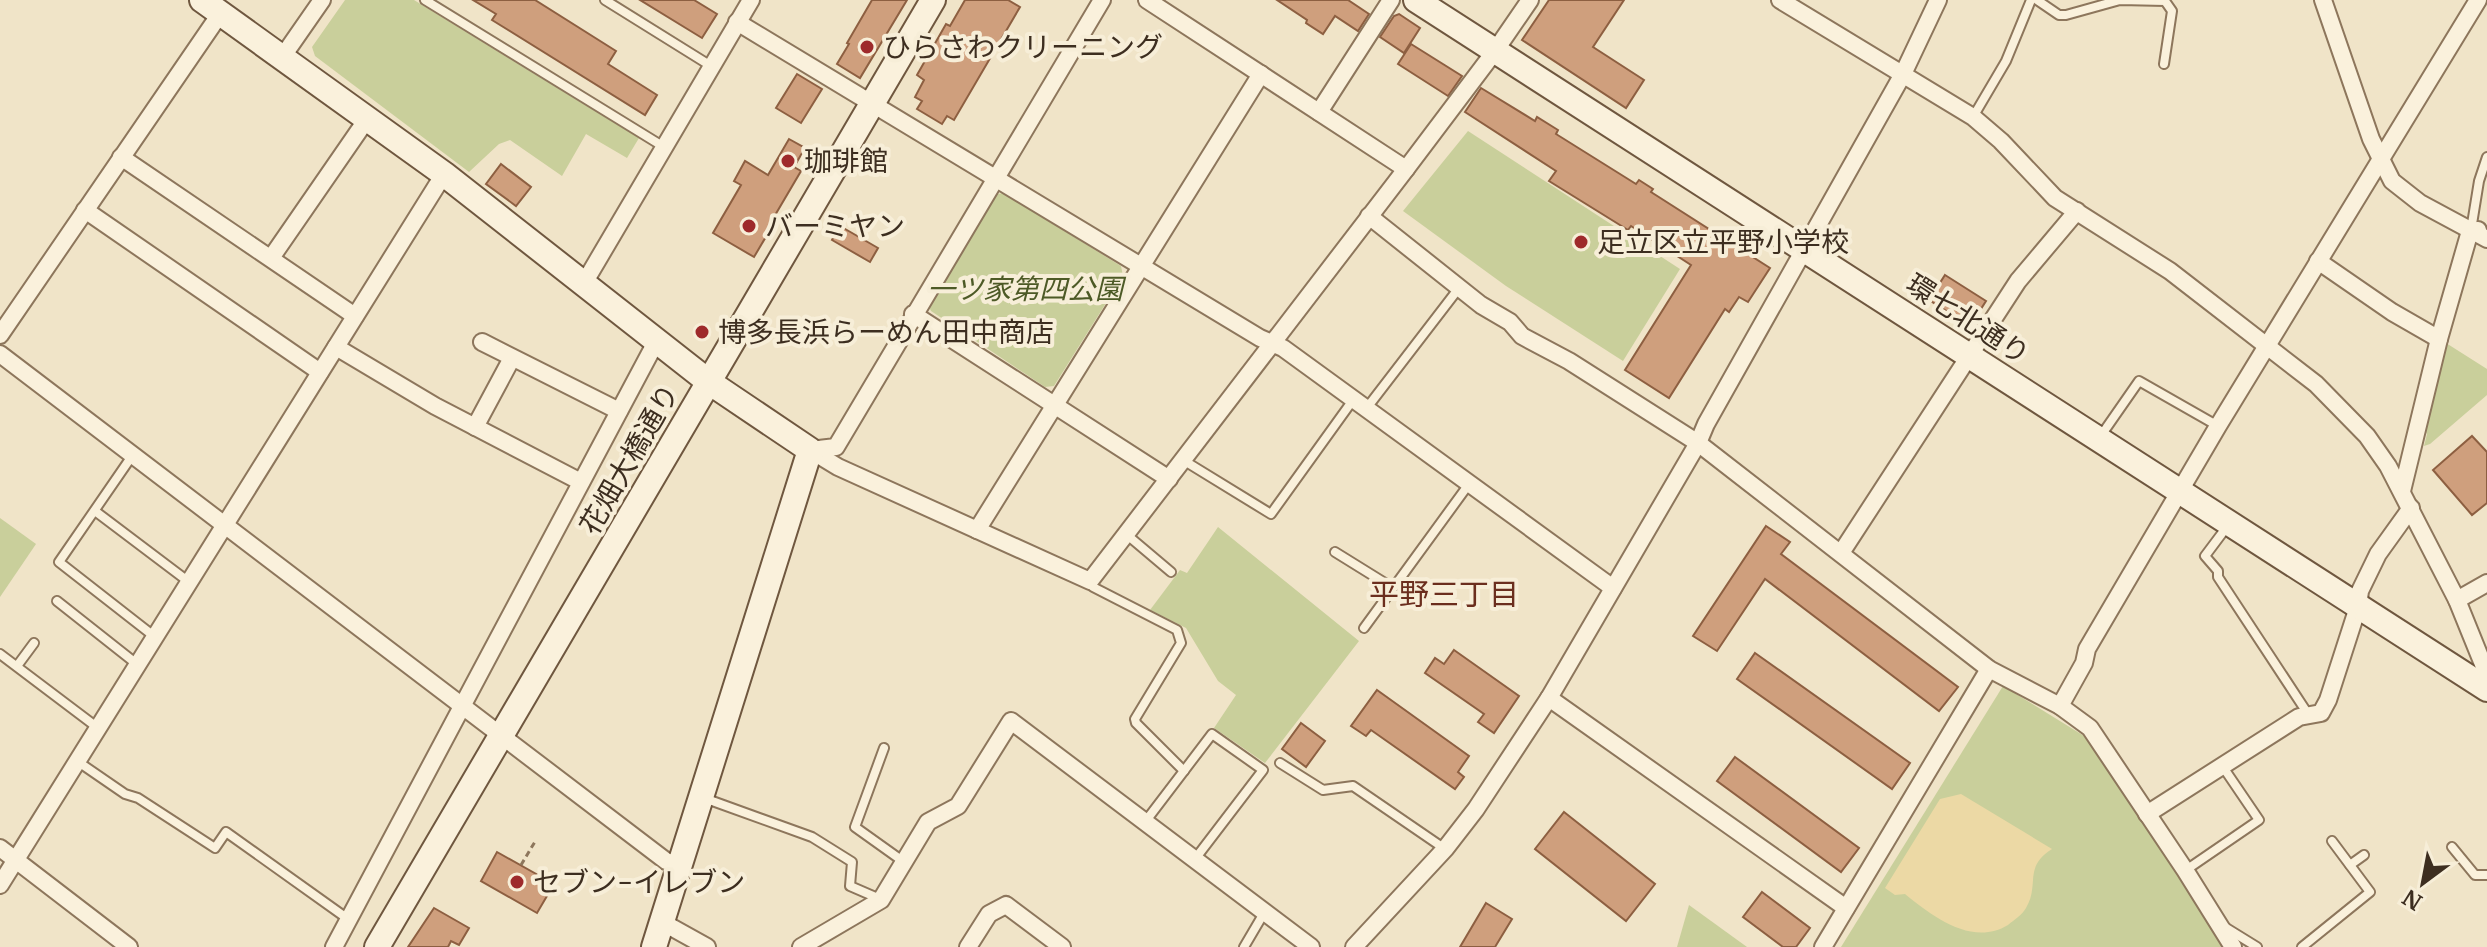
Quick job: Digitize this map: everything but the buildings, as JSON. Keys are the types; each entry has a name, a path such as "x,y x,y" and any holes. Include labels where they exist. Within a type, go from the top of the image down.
{"street":[{"path":"281,59 322,0"},
{"path":"583,285 751,0"},
{"name":"花畑大橋通り","path":"377,947 933,0"},
{"path":"810,450 836,447 1102,0"},
{"path":"1147,0 1406,169"},
{"path":"1319,112 1391,0"},
{"name":"環七北通り","path":"1416,0 2358,607 2486,683"},
{"path":"0,335 121,157 211,7 444,174 709,382 810,450 838,467 1090,581 1406,169 1530,0"},
{"path":"1780,0 1973,117 2001,141 2055,198 2170,271 2316,384 2367,436 2402,491 2457,600 2486,683"},
{"path":"1354,947 1445,849 1476,809 1549,698 1698,443 1903,74 1938,0"},
{"path":"2323,0 2371,139 2392,181 2420,203 2479,230 2487,239"},
{"path":"2060,706 2084,663 2087,649 2218,426 2478,0"},
{"path":"737,22 1272,343 1613,588"},
{"path":"977,530 1261,74"},
{"path":"271,258 367,119"},
{"path":"121,157 355,316"},
{"path":"0,885 444,174"},
{"path":"85,210 320,372"},
{"path":"1841,553 2018,281 2077,211"},
{"path":"1369,216 1481,305 1510,322 1522,336 1569,361 1698,443 1989,669 2060,706 2090,728 2233,947"},
{"path":"2402,491 2439,339 2479,230"},
{"path":"2318,261 2392,312 2439,339"},
{"path":"913,314 1169,479"},
{"path":"482,342 619,411"},
{"path":"334,947 656,342"},
{"path":"336,347 435,406 581,482"},
{"path":"0,354 501,737 666,861 681,866"},
{"path":"475,427 512,358"},
{"path":"654,947 810,450"},
{"path":"2147,814 2299,717 2321,713 2358,607 2360,591 2378,554 2411,508"},
{"path":"2457,600 2487,583"},
{"path":"1823,947 1989,669"},
{"path":"1549,698 1846,908"},
{"path":"801,947 881,900 928,822 958,806 1011,721 1311,947"},
{"path":"0,848 129,947"},
{"path":"968,947 989,914 1006,905 1062,947"},
{"path":"662,922 707,947"}],"lane":[{"path":"425,0 664,147"},
{"path":"605,0 711,66"},
{"path":"1973,117 2006,61 2034,0 2059,15 2120,0 2165,1 2172,11 2164,64"},
{"path":"2479,230 2479,181 2487,157"},
{"path":"1183,460 1271,514 1459,288"},
{"path":"2099,440 2139,381 2218,426"},
{"path":"132,456 59,562 155,637"},
{"path":"1364,628 1469,484"},
{"path":"95,511 189,583"},
{"path":"2230,524 2205,556 2218,571 2218,577 2308,714"},
{"path":"1126,534 1171,572"},
{"path":"1335,552 1393,588"},
{"path":"1090,581 1093,587 1177,630 1181,643 1135,719 1184,771"},
{"path":"57,601 138,665"},
{"path":"17,666 34,643"},
{"path":"0,654 98,728"},
{"path":"1145,822 1212,734 1263,770 1195,859"},
{"path":"884,748 855,827 904,862"},
{"path":"77,761 215,848 226,832 349,920"},
{"path":"1280,763 1323,790 1353,786 1445,849"},
{"path":"2185,870 2259,820 2223,767"},
{"path":"700,797 812,837 852,862 850,886 881,900"},
{"path":"2302,947 2370,892 2332,841"},
{"path":"2452,847 2475,875 2487,875"},
{"path":"2350,865 2364,855"},
{"path":"1244,947 1264,913"},
{"path":"2219,924 2257,947"}],"path":[{"path":"521,865 536,840"}],"green space":[{"path":"345,0 414,0 639,138 627,158 586,134 562,176 510,140 499,144 469,172 315,56 312,47"},
{"path":"1468,131 1680,269 1623,361 1506,286 1403,211"},
{"name":"一ツ家第四公園","path":"1003,193 1121,266 1123,276 1054,386 1045,387 931,311 927,303 993,195"},
{"path":"2446,343 2487,369 2487,395 2424,446 2427,434 2423,427"},
{"path":"0,518 36,544 0,597"},
{"path":"1218,527 1359,641 1265,763 1214,728 1236,695 1218,681 1186,628 1150,610 1180,570 1187,573"},
{"path":"2003,686 2089,739 2224,947 1841,947"},
{"path":"1689,905 1747,947 1677,947"}],"sand":[{"path":"1961,794 2052,849 2038,863 2030,900 2024,911 2008,925 1994,931 1981,933 1953,926 1905,894 1895,895 1885,888 1940,799"}],"place":[{"name":"ひらさわクリーニング","path":"867,47"},
{"name":"珈琲館","path":"788,161"},
{"name":"バーミヤン","path":"749,226"},
{"name":"足立区立平野小学校","path":"1581,242"},
{"name":"博多長浜らーめん田中商店","path":"702,332"},
{"name":"セブン-イレブン","path":"517,882"}],"district":[{"name":"平野三丁目","path":"1444,595"}]}
